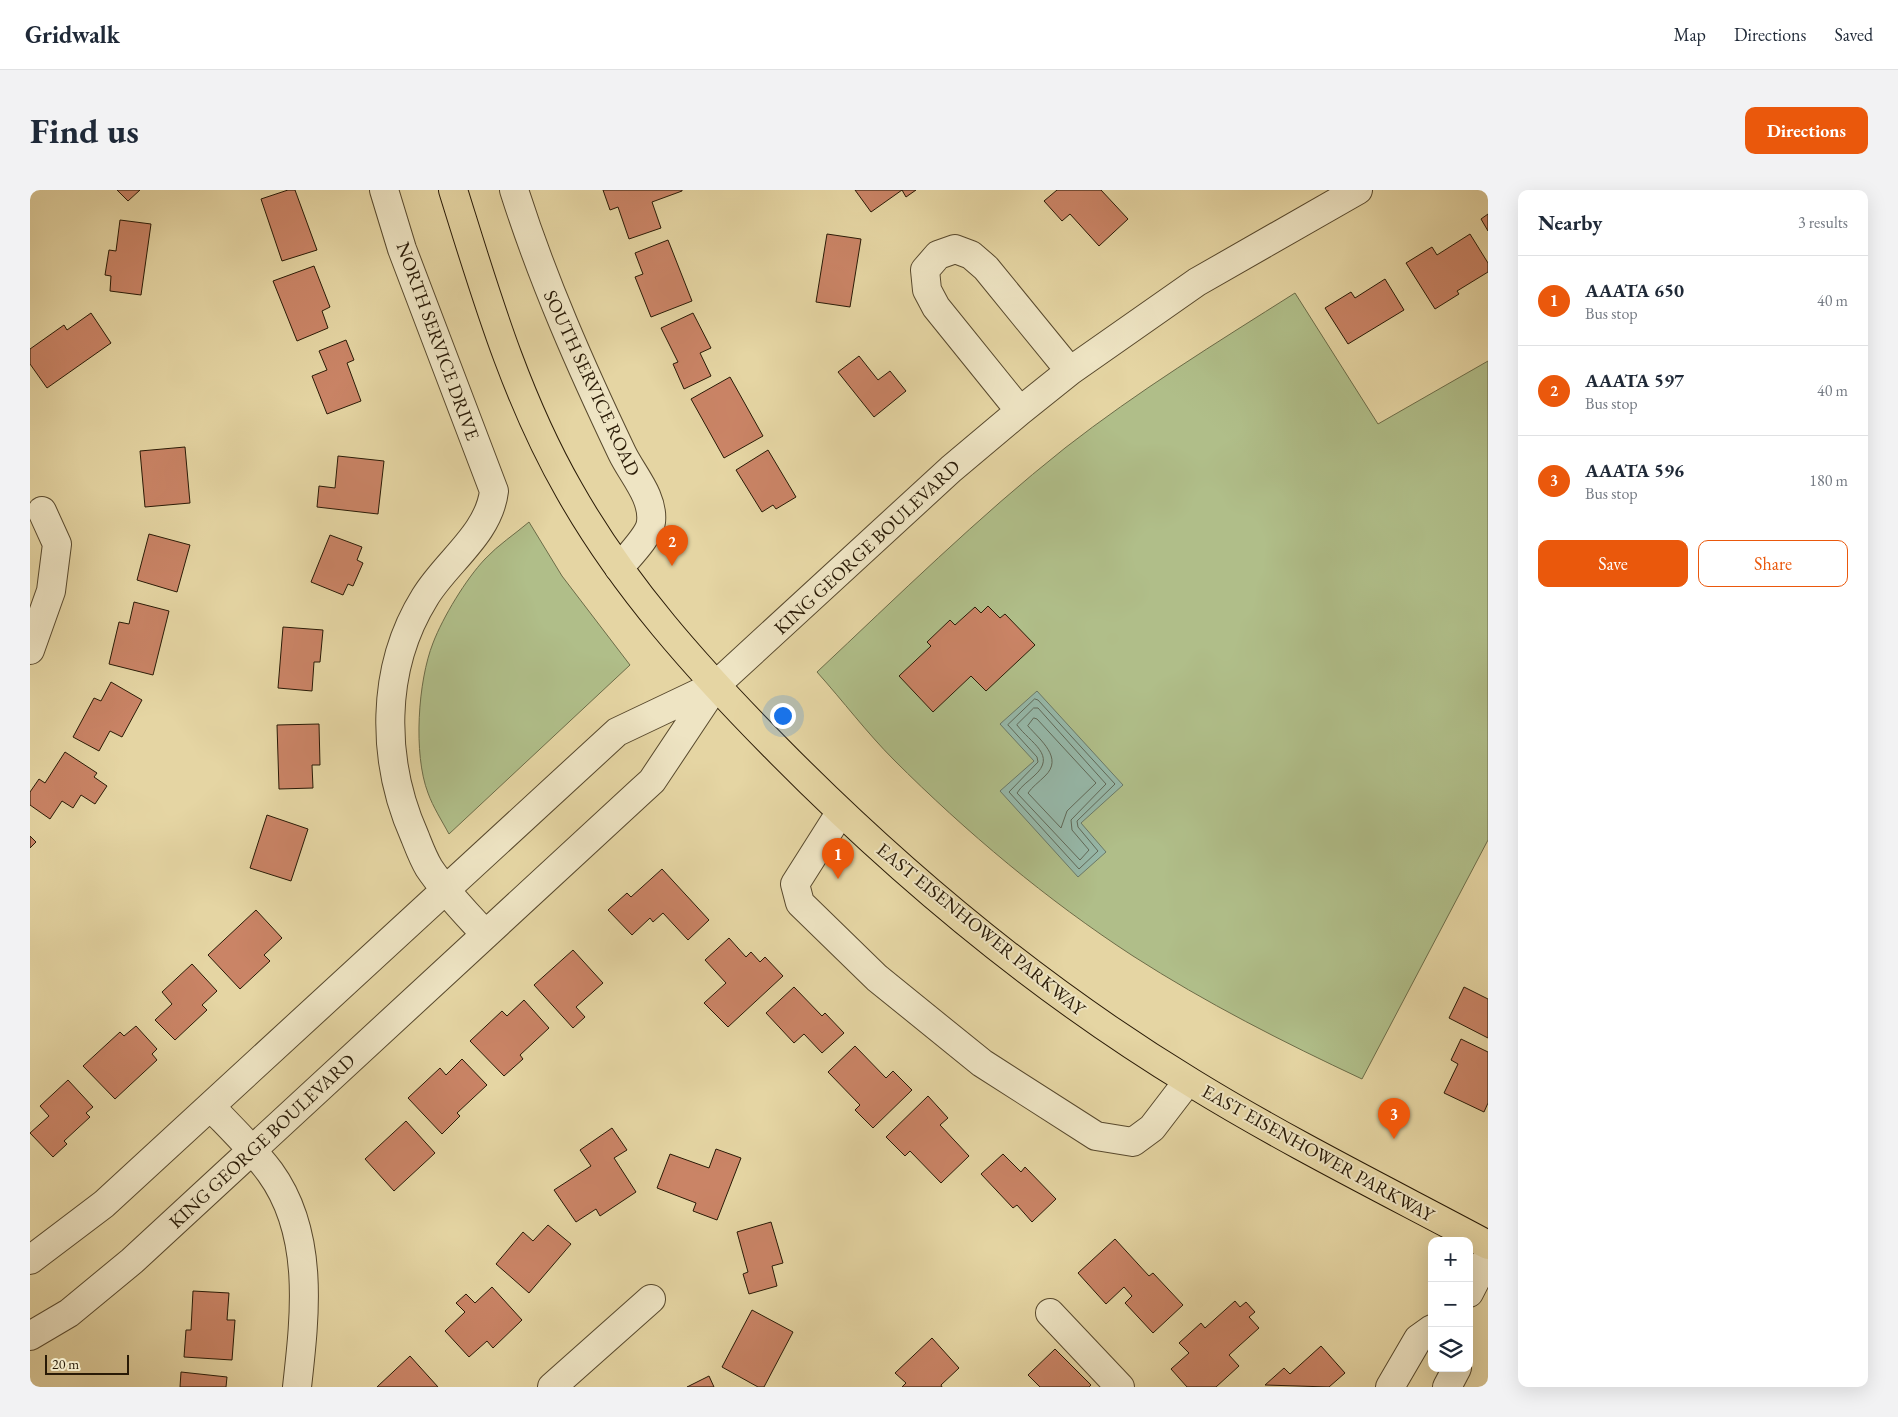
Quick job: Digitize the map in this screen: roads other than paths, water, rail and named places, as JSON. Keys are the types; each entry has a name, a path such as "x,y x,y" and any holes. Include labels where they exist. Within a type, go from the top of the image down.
{"main road":[{"name":"EAST EISENHOWER PARKWAY","path":"453,190 504,351 544,444 574,499 638,594 716,685 840,813 915,881 1059,995 1188,1081 1259,1123 1488,1245"}],"street":[{"name":"NORTH SERVICE DRIVE","path":"384,190 402,249 494,491 493,503 486,519 440,574 424,598 409,629 389,706 391,748 399,794 428,866 445,890"},
{"name":"SOUTH SERVICE ROAD","path":"514,190 553,302 623,454 649,502 652,523 641,541 619,568"},
{"name":"KING GEORGE BOULEVARD","path":"30,1336 69,1313 132,1261 652,780 716,685 951,469 1070,371 1197,282 1358,190"},
{"path":"1020,411 936,308 927,290 926,270 938,255 954,249 971,255 986,268 1070,371"},
{"path":"30,650 51,591 57,544 42,511"},
{"name":"KING GEORGE BOULEVARD","path":"30,1260 104,1204 212,1107 617,732 716,685"},
{"path":"840,813 795,884 800,903 877,978 976,1058 1096,1136 1133,1142 1152,1128 1188,1081"},
{"path":"445,890 485,934"},
{"path":"212,1107 271,1173 288,1204 301,1244 305,1318 297,1387"},
{"path":"1473,1285 1488,1256"},
{"path":"552,1387 651,1298"},
{"path":"1050,1313 1120,1387"},
{"path":"1390,1387 1418,1339 1428,1332"},
{"path":"1447,1387 1455,1372"}],"water":[{"path":"1037,691 1123,785 1081,823 1106,852 1078,877 1000,791 1034,761 1000,724"}],"place":[{"name":"AAATA 597","path":"672,566"},
{"name":"AAATA 650","path":"838,879"},
{"name":"AAATA 596","path":"1394,1139"}]}
